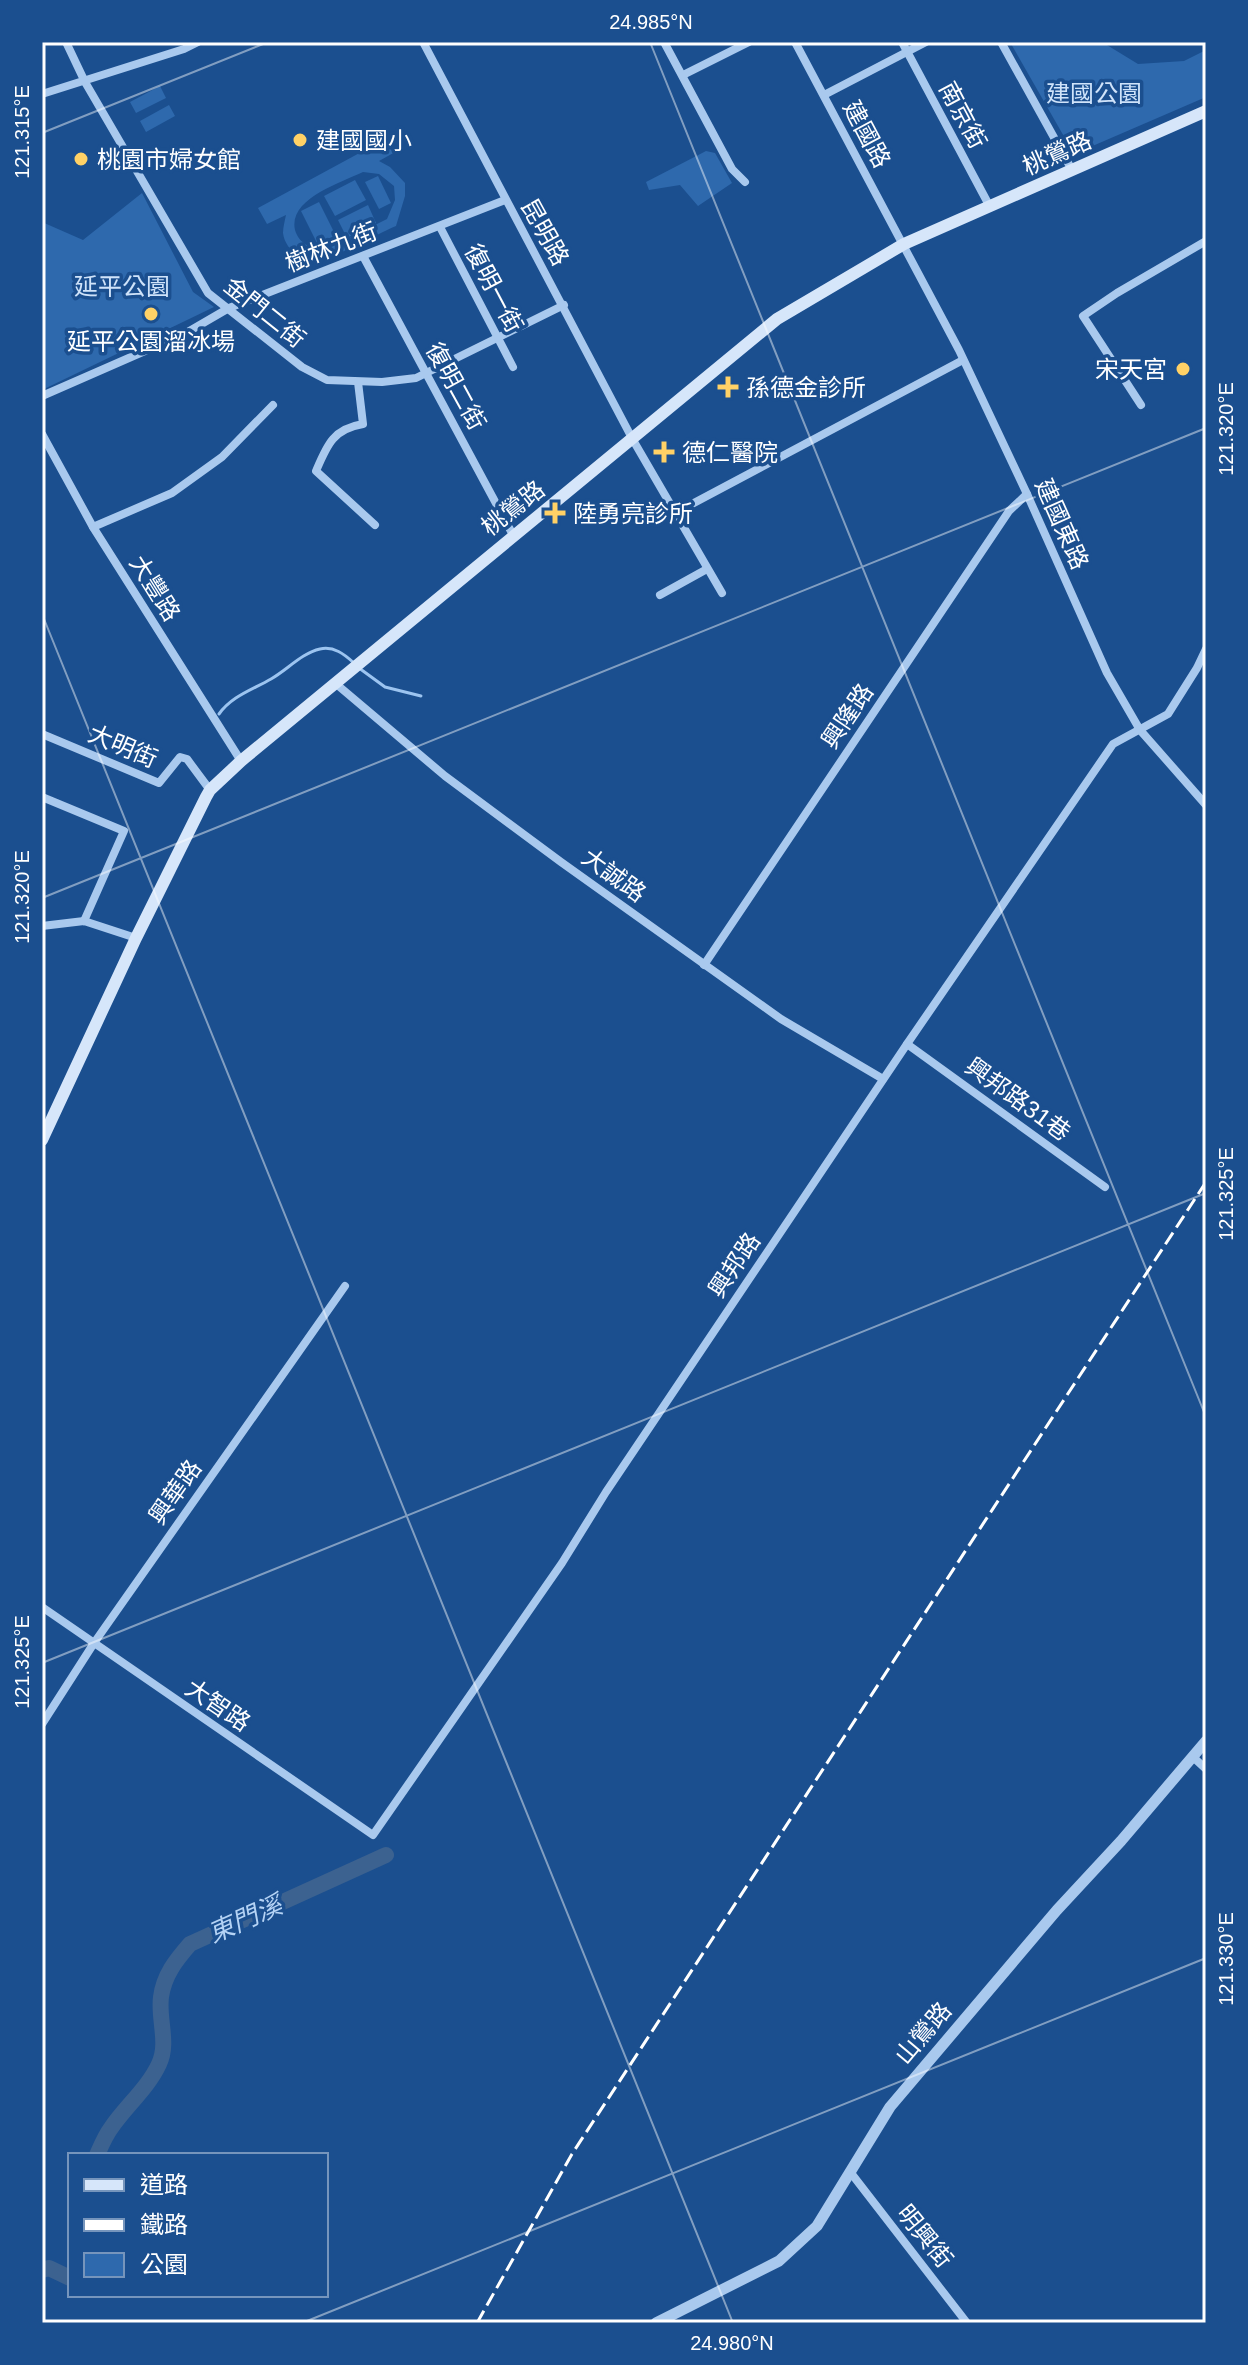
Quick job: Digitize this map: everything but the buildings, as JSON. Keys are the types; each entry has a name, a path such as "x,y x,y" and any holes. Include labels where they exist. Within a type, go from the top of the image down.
{"main road":[{"name":"桃鶯路","path":"42,1140 136,938 210,790 241,761 777,319 904,244 1206,111"}],"street":[{"name":"金門二街","path":"66,42 85,82 208,293 302,367 327,380 358,382 416,378 564,305"},
{"path":"42,94 198,42"},
{"name":"昆明路","path":"423,42 633,440 722,593"},
{"path":"664,42 732,169 745,182"},
{"path":"683,75 749,42"},
{"name":"建國路","path":"795,42 904,244"},
{"name":"南京街","path":"902,42 990,207"},
{"path":"824,95 926,42"},
{"path":"1001,42 1072,170"},
{"name":"樹林九街","path":"42,396 186,333 229,308 505,200"},
{"name":"復明一街","path":"440,227 513,367"},
{"path":"1141,405 1083,316 1206,241"},
{"name":"建國東路","path":"904,244 1027,494 1107,673 1140,730 1206,805"},
{"name":"復明二街","path":"363,256 513,535"},
{"path":"675,513 963,360"},
{"path":"358,382 363,424 342,429 327,447 316,471 375,525"},
{"path":"93,527 172,493 222,457 273,405"},
{"name":"大豐路","path":"43,436 93,527 241,761"},
{"name":"興隆路","path":"704,965 1009,511 1027,494"},
{"path":"660,595 707,569"},
{"name":"興邦路","path":"373,1835 562,1563 606,1492 883,1079 1113,744 1168,714 1206,649"},
{"name":"大誠路","path":"335,683 445,776 704,965 781,1019 883,1079"},
{"name":"大明街","path":"42,734 159,783 180,757 187,759 210,790"},
{"path":"42,797 124,831 84,921"},
{"path":"42,926 84,921 136,938"},
{"name":"興邦路31巷","path":"907,1044 1105,1187"},
{"name":"興華路","path":"42,1724 94,1643 345,1286"},
{"name":"大智路","path":"42,1607 373,1835"},
{"name":"山鶯路","path":"656,2323 779,2261 817,2226 890,2107 1206,1741"},
{"path":"1193,1757 1206,1769"},
{"name":"明興街","path":"851,2173 967,2323"}],"green space":[{"name":"建國公園","path":"1010,42 1102,42 1138,64 1184,61 1206,50 1206,97 1074,154"},
{"path":"160,86 166,98 136,113 130,102"},
{"path":"169,105 175,116 146,132 140,121"},
{"path":"389,137 397,151 379,161 390,167 405,183 405,196 396,226 337,254 314,261 302,258 287,245 283,231 286,215 267,224 258,208","holes":["363,172 379,174 394,186 395,200 387,219 325,250 311,247 300,239 295,230 295,219 307,201"]},
{"path":"706,151 715,153 732,183 698,206 680,185 649,190 646,182"},
{"path":"378,176 391,203 379,209 365,182"},
{"path":"355,180 366,200 335,216 324,196"},
{"name":"延平公園","path":"142,193 193,292 214,307 42,390 42,222 83,240"},
{"path":"319,202 338,240 320,249 301,211"},
{"path":"368,205 376,223 347,238 338,220"}],"waterway":[{"path":"219,714 236,698 313,651 325,648 334,650 354,663"},
{"path":"359,668 385,687 421,696"},
{"name":"東門溪","path":"98,2153 109,2131 159,2064 163,2048 160,2005 163,1989 171,1968 190,1944 386,1855"},
{"name":"東門溪","path":"42,2270 49,2268 68,2277"}],"railway":[{"path":"477,2323 572,2154 1206,1182"}],"place":[{"name":"建國國小","path":"300,140"},
{"name":"桃園市婦女館","path":"81,159"},
{"name":"延平公園溜冰場","path":"151,314"},
{"name":"宋天宮","path":"1183,369"},
{"name":"孫德金診所","path":"728,387"},
{"name":"德仁醫院","path":"664,452"},
{"name":"陸勇亮診所","path":"555,513"}]}
